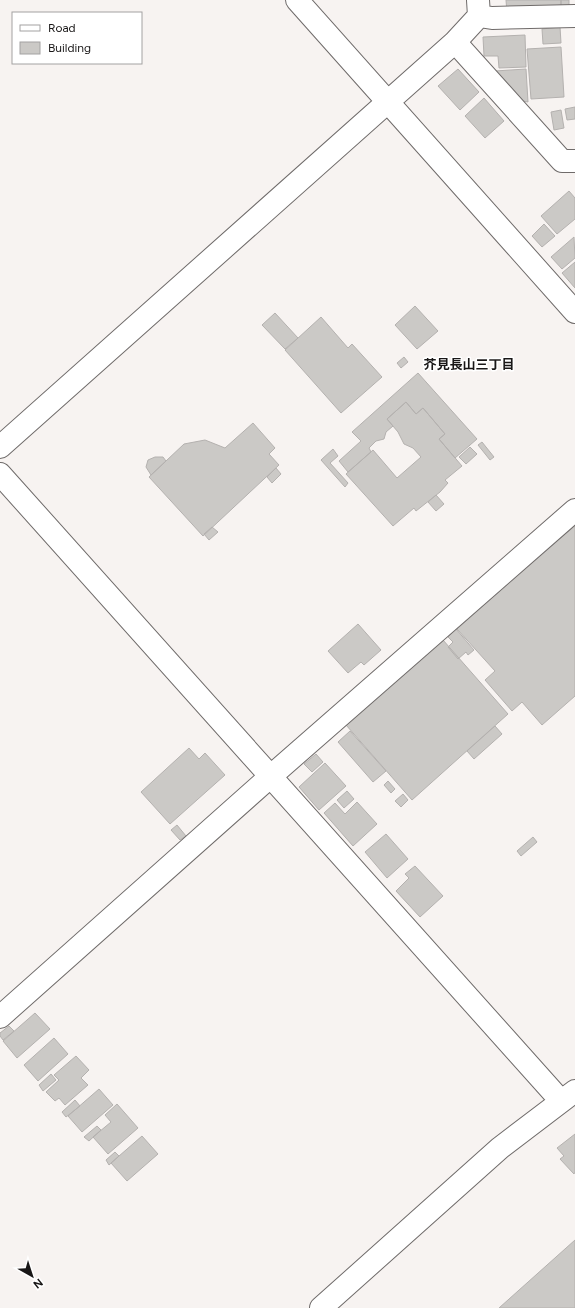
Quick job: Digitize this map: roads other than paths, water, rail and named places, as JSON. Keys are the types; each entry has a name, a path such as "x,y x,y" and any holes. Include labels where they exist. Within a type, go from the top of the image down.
{"street":[{"path":"298,0 575,312"},
{"path":"0,447 455,42 479,8 492,18 575,16"},
{"path":"455,42 562,161 575,161"},
{"path":"0,474 271,776 568,1096 500,1148 321,1308"},
{"path":"0,1017 271,776 575,510"}],"district":[{"name":"芥見長山三丁目","path":"469,364"}]}
